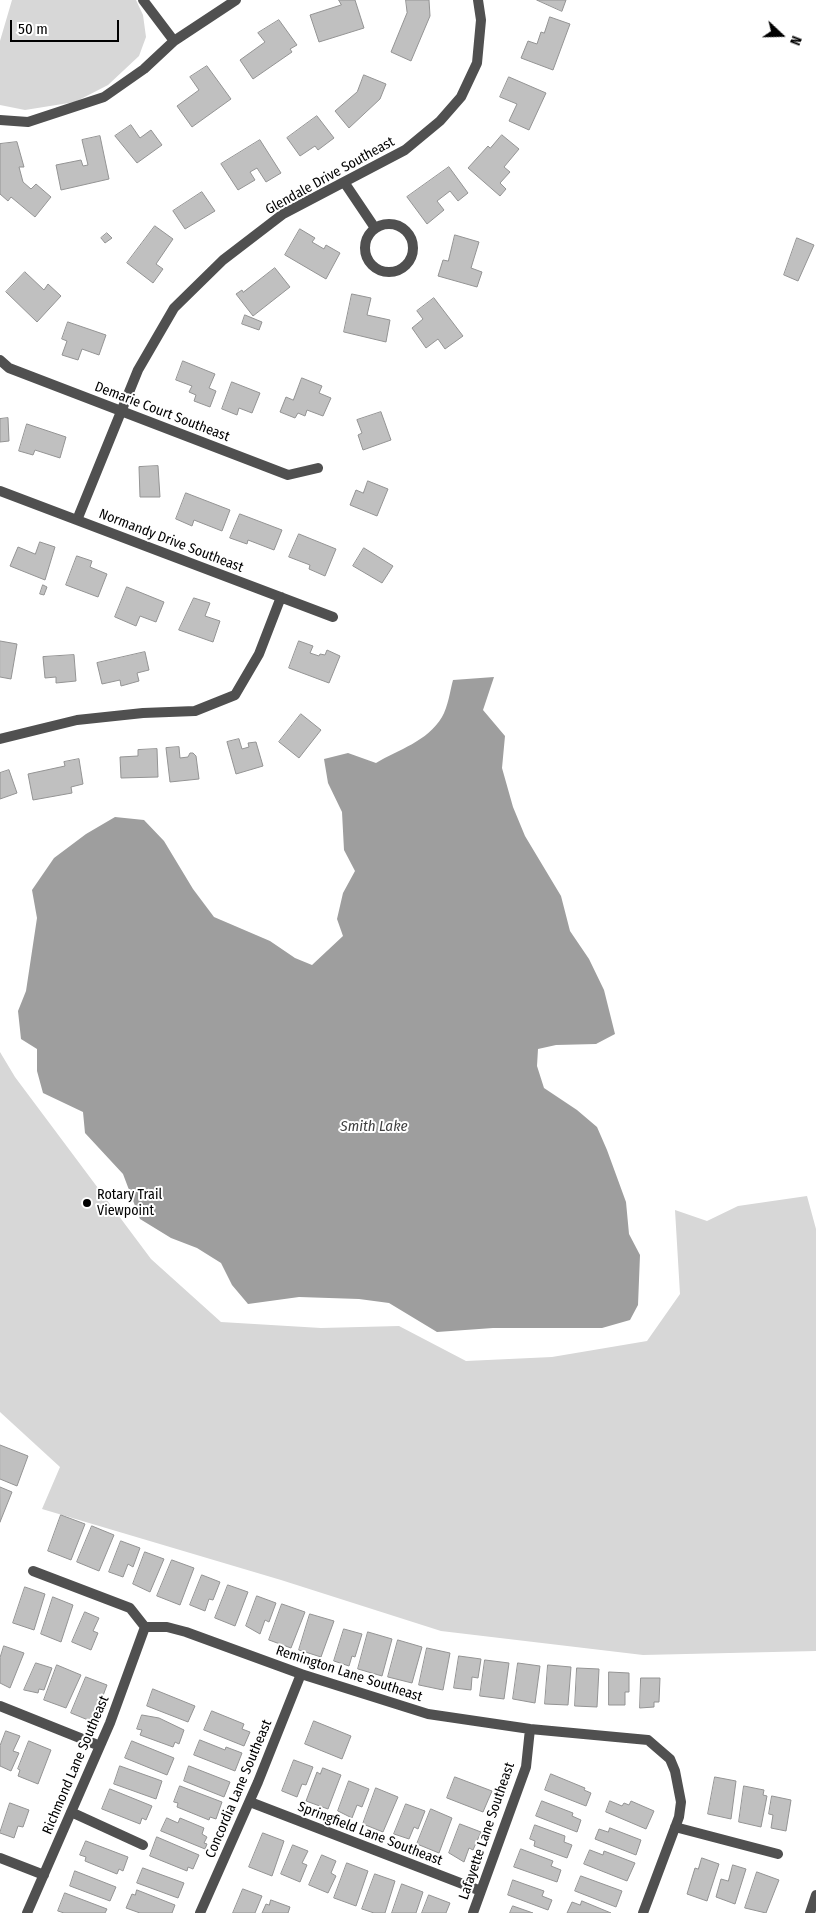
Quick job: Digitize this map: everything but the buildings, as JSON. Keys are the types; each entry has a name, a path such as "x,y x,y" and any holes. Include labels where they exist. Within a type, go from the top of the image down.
{"street":[{"path":"143,0 174,41"},
{"path":"0,120 28,122 104,97 144,68 174,41 236,0"},
{"name":"Glendale Drive Southeast","path":"77,520 138,370 174,308 223,260 284,214 405,150 440,121 461,97 477,63 481,20 478,0"},
{"path":"344,182 375,228"},
{"path":"388,224 395,225 407,232 413,251 407,264 402,268 382,272 370,264 364,252 364,245 370,232 375,228 388,224"},
{"name":"Demarie Court Southeast","path":"0,360 9,368 288,475 318,468"},
{"name":"Normandy Drive Southeast","path":"0,491 333,617"},
{"path":"0,739 77,720 143,713 195,711 235,695 259,654 281,597"},
{"path":"33,1570 130,1608 146,1628"},
{"name":"Remington Lane Southeast","path":"146,1628 167,1627 301,1674 428,1714 530,1729 639,1738 656,1745 670,1760 675,1771 681,1802 675,1828"},
{"name":"Richmond Lane Southeast","path":"28,1913 100,1746 146,1628"},
{"name":"Concordia Lane Southeast","path":"200,1913 250,1802 301,1674"},
{"path":"0,1706 100,1746"},
{"name":"Lafayette Lane Southeast","path":"473,1913 526,1767 530,1729"},
{"name":"Springfield Lane Southeast","path":"250,1802 481,1891"},
{"path":"71,1812 143,1845"},
{"path":"643,1913 675,1828 778,1854"},
{"path":"0,1858 44,1875"},
{"path":"810,1913 816,1895"}],"shaded area":[{"path":"12,0 136,0 143,15 146,37 139,56 108,85 75,102 25,110 0,105 0,41"},
{"path":"0,1052 15,1077 151,1259 221,1322 321,1328 399,1326 466,1361 552,1357 647,1341 680,1294 675,1210 707,1221 738,1206 807,1196 816,1229 816,1651 643,1655 441,1631 281,1580 42,1509 60,1467 0,1412"}],"water":[{"name":"Smith Lake","path":"494,677 483,710 505,736 502,768 513,807 525,836 561,896 570,931 589,959 604,990 615,1034 596,1044 556,1045 538,1049 537,1066 544,1088 577,1110 597,1127 607,1150 626,1202 629,1234 640,1255 638,1305 630,1320 602,1328 493,1328 437,1332 389,1303 359,1299 299,1297 248,1304 232,1285 221,1263 197,1248 171,1238 140,1219 123,1174 85,1133 83,1112 43,1093 37,1071 37,1049 21,1039 18,1011 26,991 37,918 32,890 54,858 86,834 115,817 144,820 164,841 193,889 214,917 270,941 295,958 312,965 343,936 337,919 343,893 355,871 344,850 342,812 328,783 324,759 348,753 376,763 421,739 436,726 446,709 453,680"}],"place":[{"name":"Rotary Trail Viewpoint","path":"87,1203"}]}
